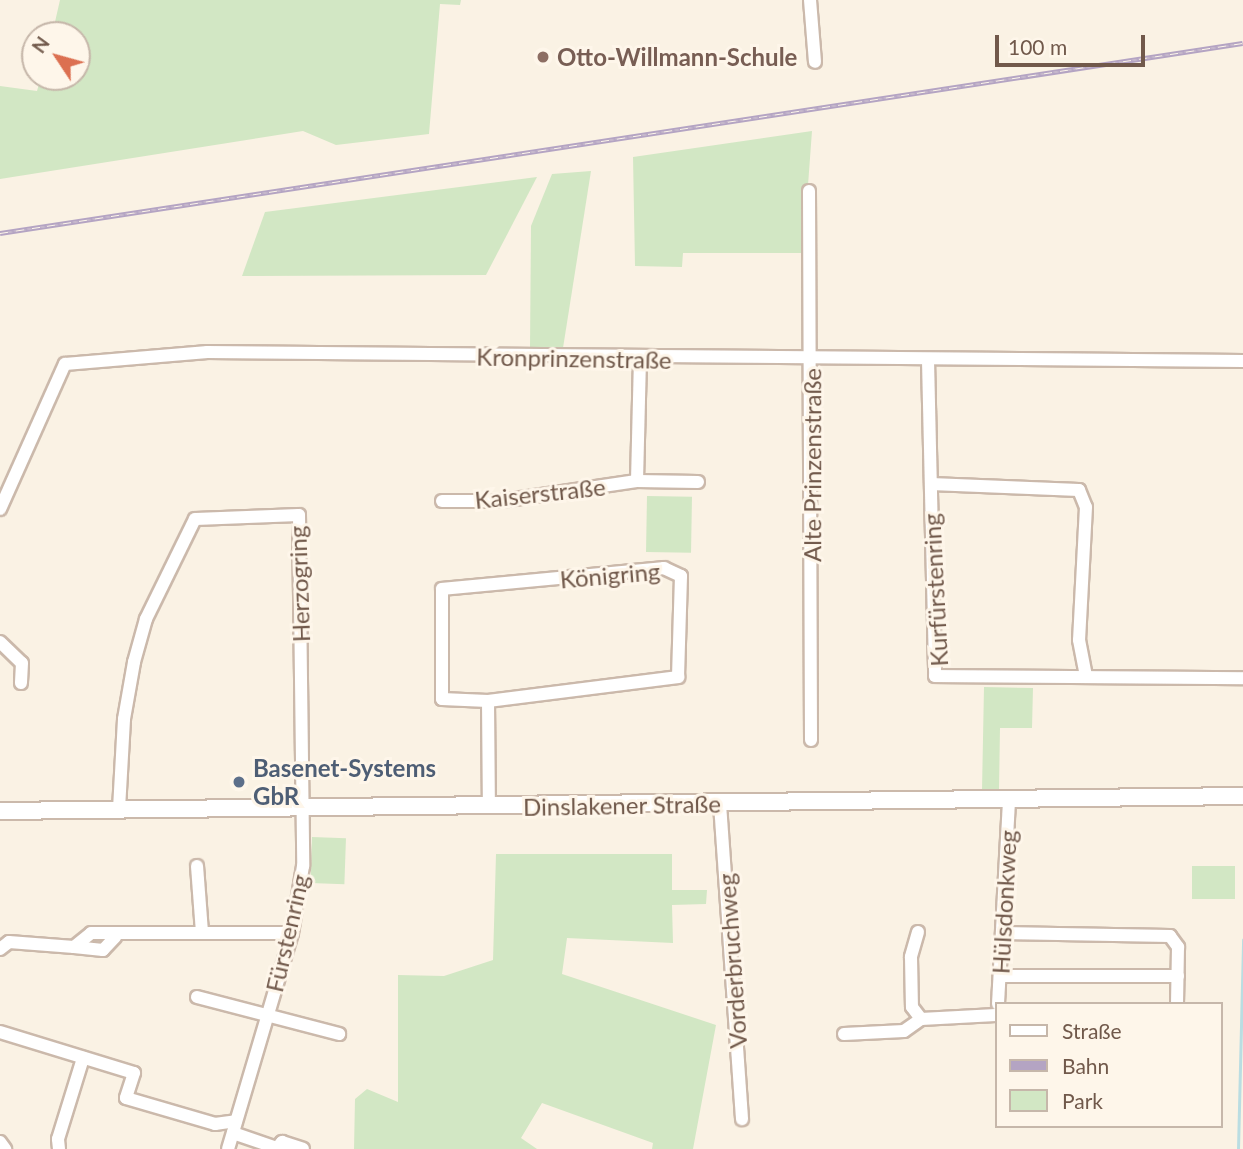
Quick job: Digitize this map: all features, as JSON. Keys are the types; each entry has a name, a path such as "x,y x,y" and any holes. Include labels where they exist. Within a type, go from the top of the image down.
{"main road":[{"name":"Dinslakener Straße","path":"0,811 1009,801 1243,796"}],"street":[{"path":"810,0 815,62"},
{"name":"Alte Prinzenstraße","path":"809,191 812,360 811,740"},
{"name":"Kronprinzenstraße","path":"0,509 65,364 207,352 640,359 1243,361"},
{"name":"Kaiserstraße","path":"637,481 640,359"},
{"name":"Kurfürstenring","path":"928,360 935,676 1243,678"},
{"name":"Kaiserstraße","path":"442,501 501,501 637,481 698,482"},
{"name":"Kurfürstenring","path":"930,484 1079,490 1086,507 1079,640 1086,676"},
{"name":"Herzogring","path":"119,809 124,719 137,651 146,619 201,516 299,516 302,808"},
{"name":"Königring","path":"664,568 681,576 678,677 488,701 442,699 442,589 664,568"},
{"path":"0,642 22,663 21,683"},
{"path":"488,701 489,806"},
{"name":"Hülsdonkweg","path":"998,1002 1009,801"},
{"name":"Vorderbruchweg","path":"720,804 742,1119"},
{"name":"Fürstenring","path":"228,1149 292,933 303,866 302,808"},
{"path":"197,866 202,933"},
{"path":"918,932 911,957 912,1007 921,1020"},
{"path":"0,949 9,942 74,947 91,933 115,937 292,933"},
{"path":"1002,933 1158,933 1170,936 1178,947 1177,1002"},
{"path":"1000,976 1178,976"},
{"name":"Fürstenring","path":"197,997 268,1015"},
{"path":"268,1015 340,1034"},
{"path":"844,1034 904,1031 921,1020 995,1020"},
{"path":"0,1032 134,1073 126,1098 215,1125 235,1127 277,1148 282,1142 303,1145 303,1149"},
{"path":"59,1149 58,1139 83,1058"},
{"path":"0,1142 5,1149"}],"green space":[{"path":"60,0 461,0 460,5 440,4 429,134 336,145 303,131 0,179 0,86 21,89 21,91 91,91 91,21 55,21"},
{"path":"812,131 803,253 683,253 682,267 635,266 633,157"},
{"path":"591,171 563,348 530,347 531,226 552,174"},
{"path":"537,177 486,275 242,276 265,212"},
{"path":"647,496 692,497 691,553 646,552"},
{"path":"984,687 1033,688 1032,728 1000,728 999,790 982,790"},
{"path":"312,837 346,838 344,884 310,883"},
{"path":"496,854 672,854 672,890 707,890 706,904 672,905 673,943 567,938 562,974 716,1025 693,1149 652,1149 653,1143 542,1103 521,1138 537,1149 354,1149 355,1099 367,1089 398,1102 398,975 444,976 493,960"},
{"path":"1192,866 1235,866 1235,899 1192,899"}],"waterway":[{"path":"1238,1149 1243,940"}],"railway":[{"path":"0,233 1243,43"}],"place":[{"name":"Otto-Willmann-Schule","path":"543,57"},
{"name":"Basenet-Systems GbR","path":"239,782"}]}
